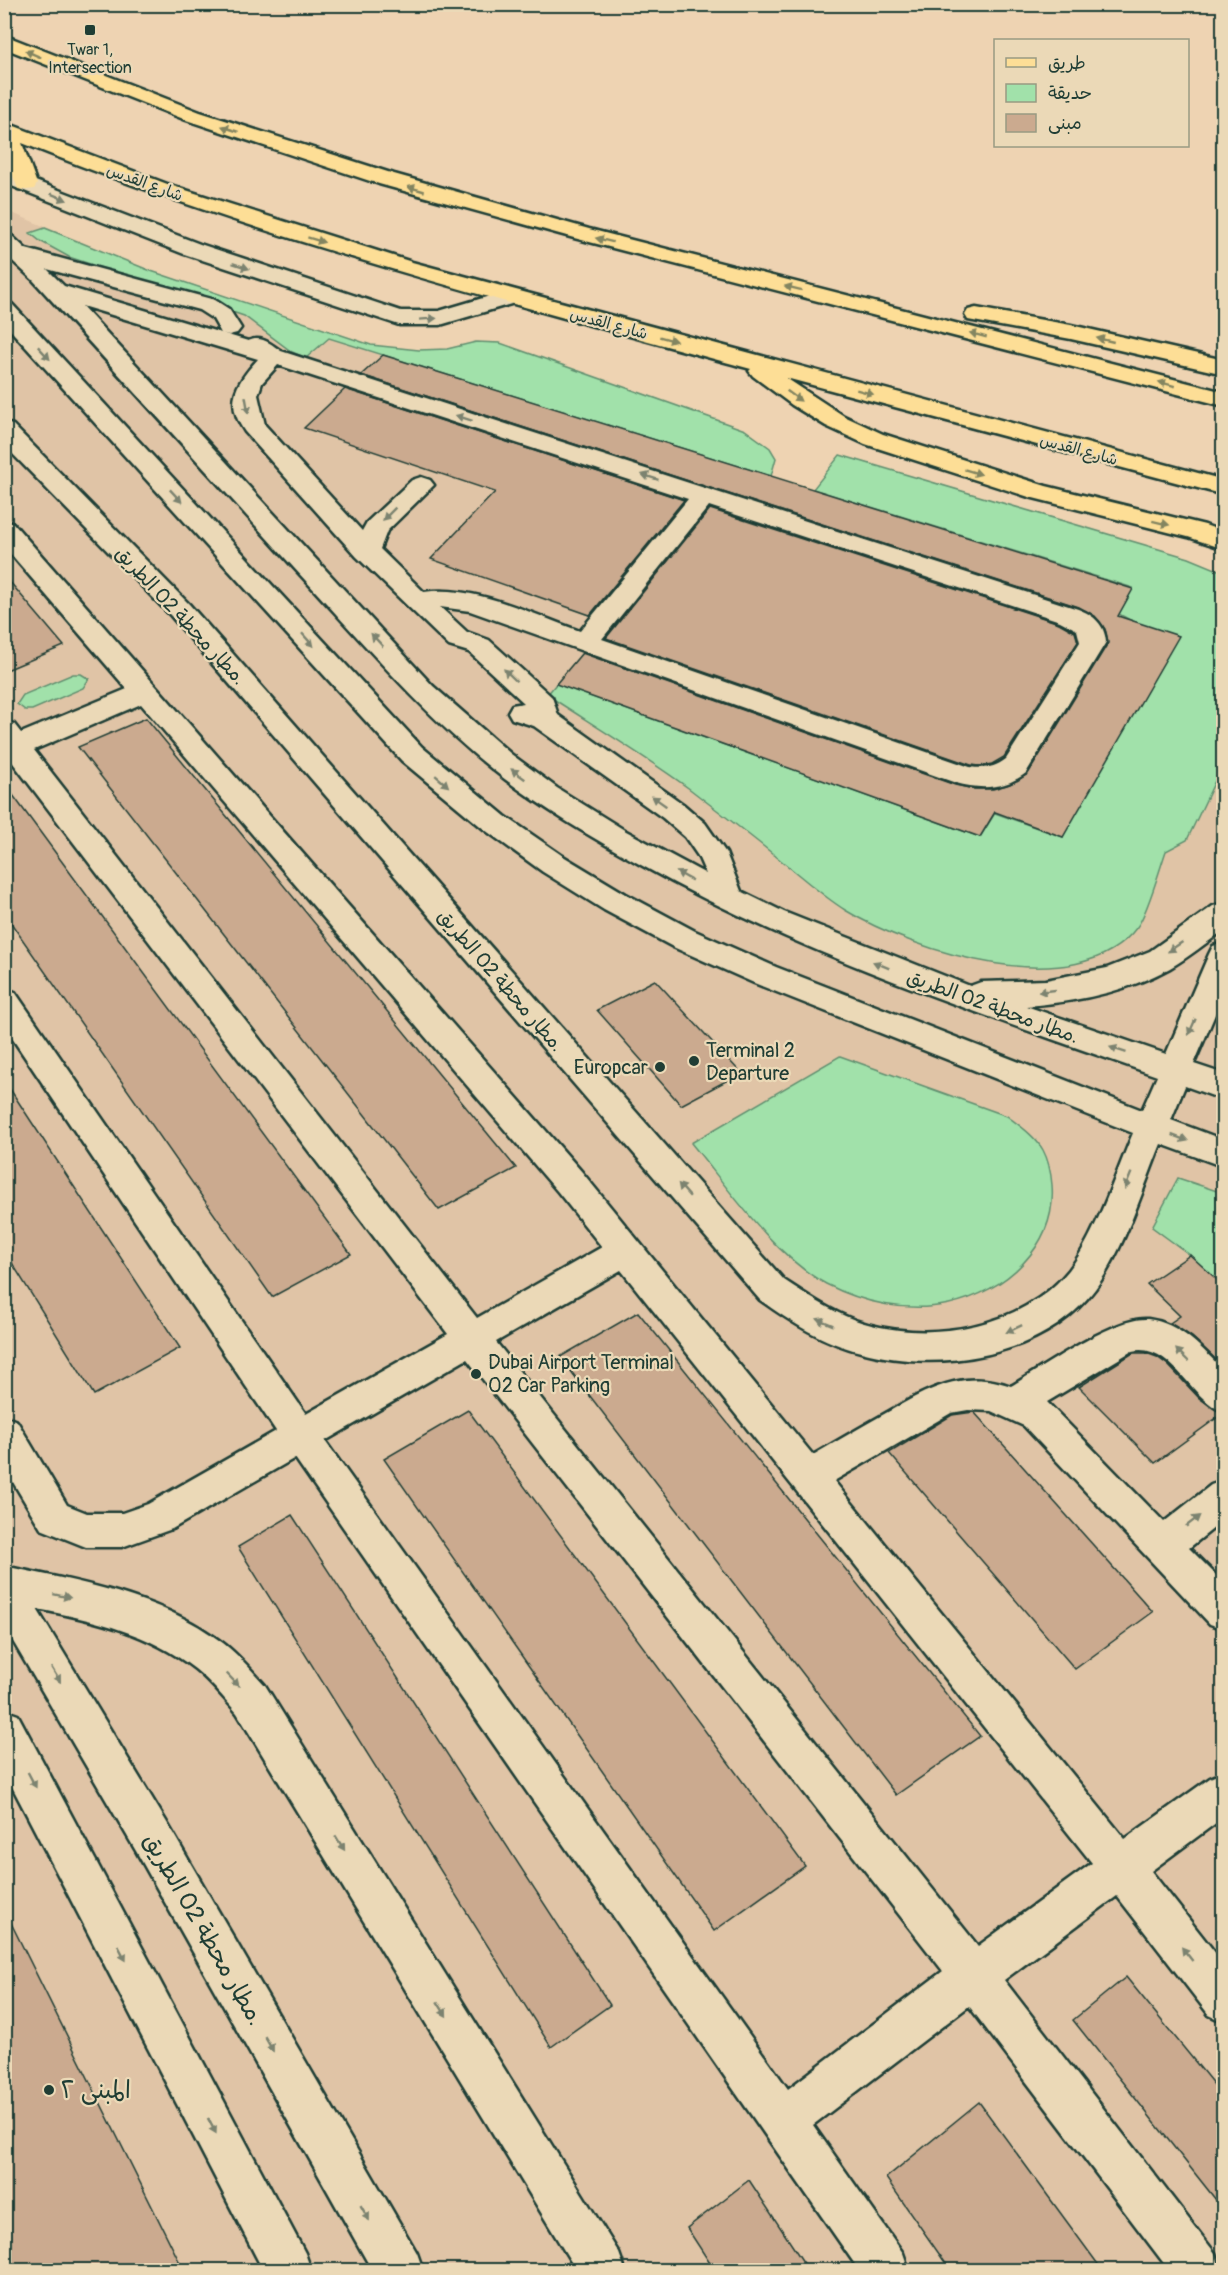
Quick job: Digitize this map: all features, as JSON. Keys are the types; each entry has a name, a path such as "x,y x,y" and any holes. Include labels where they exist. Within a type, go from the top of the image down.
{"main road":[{"path":"4,41 167,107 283,148 409,187 544,225 1224,399"},
{"path":"6,129 26,184"},
{"name":"شارع القدس","path":"6,129 124,175 261,223 510,297 1224,488"},
{"path":"850,302 913,306 1021,322 1224,367"},
{"path":"748,361 800,400 835,421 874,439 1038,492 1196,531 1224,541"}],"street":[{"path":"4,175 192,249 399,318 440,318 510,297"},
{"path":"13,248 207,305 221,313 229,328"},
{"name":"مطار محطة 02 الطريق.","path":"13,248 48,283 423,692 501,761 581,817 692,880 835,947 955,993 1224,1087"},
{"path":"48,283 197,316 229,328 273,356"},
{"path":"48,283 1069,615 1088,626 1093,634 1093,642 1016,766 1008,773 981,779 955,772 474,603 439,598 420,601"},
{"path":"4,309 412,754 495,823 579,880 684,939 787,984 1224,1154"},
{"path":"273,356 248,386 244,397 245,407 254,427 366,551 459,639 458,647 461,654 517,708 525,714 544,719 673,811 695,830 711,853 728,897"},
{"name":"مطار محطة 02 الطريق.","path":"4,430 180,610 772,1290 812,1317 859,1336 910,1346 960,1345 1008,1333 1049,1311 1080,1282 1101,1248 1173,1070 1224,954"},
{"path":"366,551 376,528 421,484"},
{"path":"585,642 705,495"},
{"path":"4,529 570,1182 1051,1777 1224,2001"},
{"path":"145,692 8,743 973,1976 1198,2271"},
{"path":"955,993 994,995 1032,993 1070,989 1105,981 1153,963 1224,914"},
{"path":"4,1000 247,1361 783,2120 886,2271"},
{"path":"4,1432 54,1517 86,1530 123,1530 159,1517 626,1250"},
{"path":"1015,1402 1122,1339 1137,1334 1153,1335 1169,1342 1224,1396"},
{"path":"809,1476 942,1400 962,1394 986,1394 1015,1402 1037,1415 1224,1611"},
{"path":"1162,1545 1224,1497"},
{"path":"4,1586 116,1607 162,1626 210,1657 251,1699 602,2271"},
{"name":"مطار محطة 02 الطريق.","path":"4,1586 151,1836 400,2271"},
{"path":"4,1729 288,2271"},
{"path":"783,2120 973,1976 1224,1792"}],"shaded area":[{"path":"5,210 151,271 371,345 419,350 447,349 476,342 500,343 745,430 770,448 776,458 771,476 1224,616 1223,2270 5,2270"}],"green space":[{"path":"45,228 151,271 371,345 419,350 447,349 476,342 500,343 745,430 770,448 776,458 771,476 329,338 306,358 292,352 244,316 69,257 30,233"},
{"path":"840,455 1189,558 1223,572 1223,764 1187,840 1166,851 1141,921 1111,951 1076,963 1037,967 994,964 952,954 874,926 829,899 674,777 547,695 556,684 980,837 995,813 1063,837 1134,622 1119,614 1133,588 813,489"},
{"path":"73,674 81,674 89,679 83,688 32,710 25,710 17,704 23,695"},
{"path":"840,1056 1007,1116 1040,1145 1047,1158 1052,1185 1051,1207 1046,1228 1023,1263 1008,1277 970,1298 933,1307 901,1307 870,1301 840,1291 807,1272 788,1257 753,1220 691,1143"},
{"path":"1178,1178 1223,1193 1223,1287 1190,1255 1152,1227"}],"building":[{"path":"383,355 1133,589 1118,616 1179,636 1063,837 995,812 980,837 556,684 582,653 955,785 974,789 993,789 1010,784 1028,774 1108,643 1105,629 1095,616 1079,607 361,375"},
{"path":"345,389 684,500 590,615 431,559 495,492 304,428"},
{"path":"710,509 1059,623 1075,632 1078,642 1004,757 992,764 980,766 971,765 606,638"},
{"path":"4,575 64,646 4,671"},
{"path":"146,718 516,1168 439,1210 78,747"},
{"path":"4,783 351,1254 272,1297 4,913"},
{"path":"655,980 741,1073 681,1105 597,1010"},
{"path":"4,1080 180,1348 94,1395 4,1250"},
{"path":"1190,1255 1224,1286 1224,1367 1192,1337 1170,1323 1180,1316 1147,1284"},
{"path":"638,1312 980,1736 896,1795 560,1357"},
{"path":"1133,1353 1146,1353 1157,1357 1168,1365 1199,1398 1222,1414 1155,1463 1079,1387"},
{"path":"468,1410 805,1866 714,1931 384,1459"},
{"path":"974,1412 1153,1612 1075,1669 889,1453 952,1415"},
{"path":"292,1515 610,2005 551,2047 238,1547"},
{"name":"المبنى ٢","path":"4,1909 184,2271 4,2271"},
{"path":"1126,1977 1224,2097 1224,2210 1073,2020"},
{"path":"979,2102 1103,2271 951,2271 886,2178"},
{"path":"749,2180 809,2271 715,2271 687,2228"}],"place":[{"name":"Twar 1, Intersection","path":"90,30"},
{"name":"Terminal 2 Departure","path":"694,1061"},
{"name":"Europcar","path":"660,1067"},
{"name":"Dubai Airport Terminal 02 Car Parking","path":"476,1374"},
{"name":"المبنى ٢","path":"49,2090"}]}
